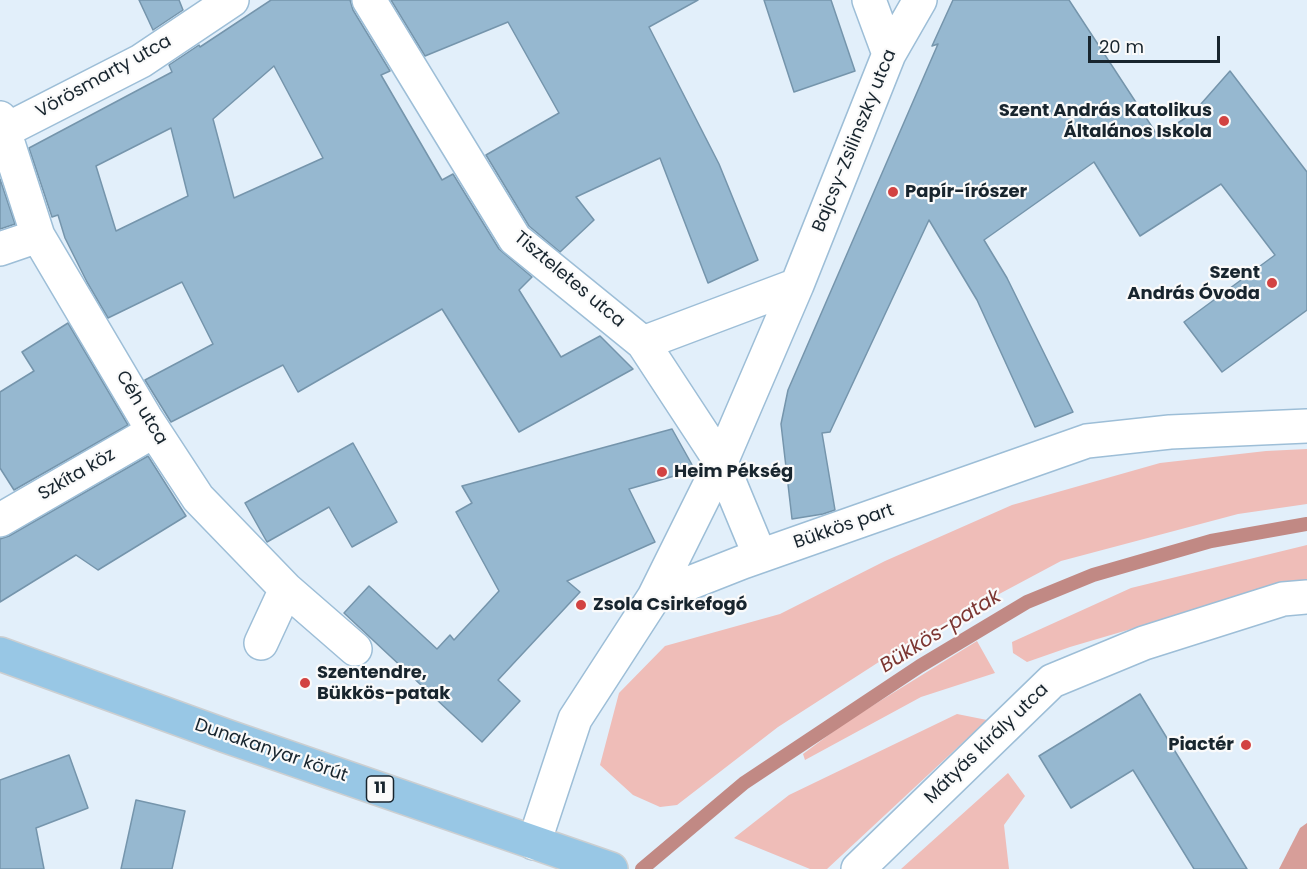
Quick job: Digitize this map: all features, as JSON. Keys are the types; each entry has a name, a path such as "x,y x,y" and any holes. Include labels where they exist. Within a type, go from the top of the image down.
{"main road":[{"name":"Dunakanyar körút","path":"0,654 226,736 611,869"}],"street":[{"name":"Vörösmarty utca","path":"2,125 141,61 232,0"},
{"name":"Tiszteletes utca","path":"369,0 515,239 643,343 721,462 760,556"},
{"path":"869,0 890,54"},
{"name":"Bajcsy-Zsilinszky utca","path":"654,597 721,462 890,54 920,0"},
{"name":"Céh utca","path":"2,125 39,236 154,431 198,498 286,589 355,649"},
{"path":"0,249 39,236"},
{"path":"643,343 796,285"},
{"name":"Bükkös part","path":"654,597 760,556 1087,441 1170,432 1307,426"},
{"name":"Szkíta köz","path":"0,520 154,431"},
{"path":"261,643 286,589"},
{"path":"545,846 575,719 654,597"},
{"name":"Mátyás király utca","path":"858,869 1052,681 1144,643 1283,599 1307,597"}],"shaded area":[{"path":"1307,449 1307,504 1238,514 1061,561 913,640 778,727 677,805 660,807 633,795 600,765 619,693 665,646 780,614 885,561 1012,505 1160,463 1266,451"},
{"path":"1307,545 1307,588 1223,602 1027,662 1013,653 1012,642 1131,588"},
{"path":"977,641 995,673 921,697 805,760 803,754 846,722"},
{"path":"957,714 987,720 827,869 810,869 734,838 789,795"},
{"path":"1008,773 1025,796 1004,825 1009,869 901,869"},
{"path":"1307,823 1307,869 1279,869 1300,828"}],"building":[{"path":"139,0 179,0 183,10 153,30"},
{"path":"271,0 350,0 353,10 390,71 381,75 442,180 453,174 499,249 532,277 519,290 561,357 600,336 633,369 519,432 442,309 298,392 283,365 171,422 145,380 213,344 182,282 108,318 65,238 58,215 52,217 29,148 172,72 169,65 199,45 200,47","holes":["274,66 323,158 234,198 213,119","171,128 188,196 116,231 96,166"]},
{"path":"391,0 698,0 649,27 719,164 758,260 708,283 660,158 576,197 594,220 560,252 529,226 486,155 559,113 508,22 425,56"},
{"path":"764,0 831,0 855,71 794,92"},
{"path":"953,0 1069,0 1158,136 1193,113 1230,71 1307,172 1307,310 1222,372 1184,322 1275,255 1221,184 1140,236 1094,162 984,240 1007,278 1073,412 1035,427 977,300 929,220 830,432 822,433 835,510 792,519 781,424 788,390 938,44 932,46"},
{"path":"0,179 15,224 0,229"},
{"path":"68,323 128,425 14,490 0,468 0,392 34,371 22,352"},
{"path":"672,429 695,470 629,489 655,542 567,581 580,592 498,680 520,701 482,742 344,613 369,586 437,649 450,635 454,640 499,591 456,512 472,503 462,486"},
{"path":"353,443 397,522 352,547 329,507 267,542 245,503"},
{"path":"148,456 186,516 98,570 76,555 0,602 0,539"},
{"path":"1140,694 1247,869 1194,869 1133,770 1071,808 1039,756"},
{"path":"69,755 88,808 36,828 44,869 0,869 0,780"},
{"path":"136,800 185,811 172,869 121,869"}],"waterway":[{"name":"Bükkös-patak","path":"642,869 744,783 920,666 1027,602 1093,575 1211,541 1307,524"}],"place":[{"name":"Szent András Katolikus Általános Iskola","path":"1224,121"},
{"name":"Papír-írószer","path":"893,192"},
{"name":"Szent András Óvoda","path":"1272,283"},
{"name":"Heim Pékség","path":"662,472"},
{"name":"Zsola Csirkefogó","path":"581,605"},
{"name":"Szentendre, Bükkös-patak","path":"305,683"},
{"name":"Piactér","path":"1246,745"}]}
